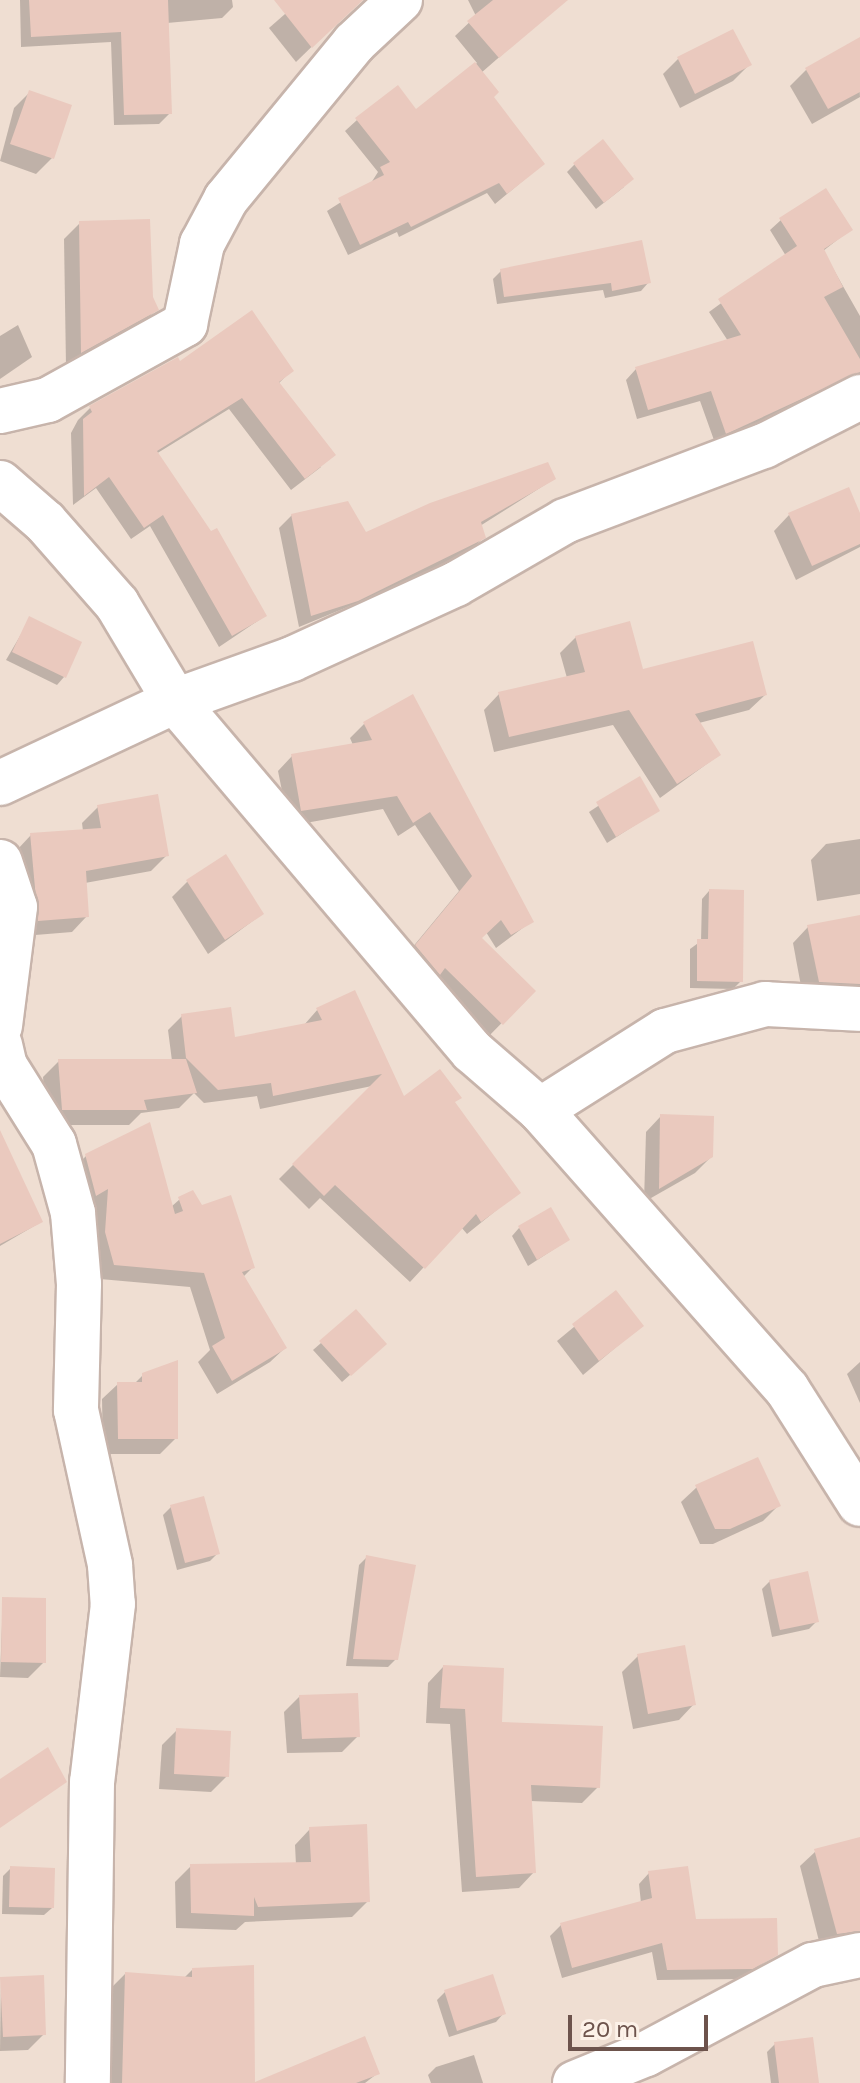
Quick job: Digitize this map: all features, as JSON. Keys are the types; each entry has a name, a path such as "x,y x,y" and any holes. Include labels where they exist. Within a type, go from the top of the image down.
{"street":[{"path":"0,411 48,400 185,324 202,244 226,199 344,55 400,0"},
{"path":"0,783 175,701 292,659 456,584 565,521 764,446 860,397"},
{"path":"0,483 45,522 117,604 175,701 472,1051 540,1110 787,1389 860,1504"},
{"path":"0,862 15,907 0,1026"},
{"path":"540,1110 665,1031 765,1004 860,1009"},
{"path":"0,1045 5,1066 54,1144 73,1213 79,1284 76,1410 112,1591 92,1782 88,2083"},
{"path":"575,2083 646,2054 813,1965 860,1955"}],"shaded area":[{"path":"0,0 860,0 860,2083 0,2083"}],"building":[{"path":"29,0 168,0 172,114 124,115 121,32 31,37"},
{"path":"274,0 363,0 312,48"},
{"path":"493,0 568,0 499,58 467,21"},
{"path":"733,29 752,65 695,94 677,57"},
{"path":"860,37 860,92 828,109 805,68"},
{"path":"475,62 499,92 494,97 545,164 507,194 499,183 411,227 408,222 360,245 338,198 384,175 380,167 390,162 355,118 398,85 416,109"},
{"path":"29,90 72,105 54,159 10,144"},
{"path":"603,139 634,179 604,203 573,163"},
{"path":"826,188 853,230 824,249 843,287 824,297 860,359 860,372 726,434 711,391 648,410 635,367 741,335 718,299 797,246 779,218"},
{"path":"150,219 153,297 159,310 81,353 79,221"},
{"path":"642,240 651,283 612,291 611,283 504,297 500,269"},
{"path":"252,310 294,371 279,382 336,455 305,479 242,398 157,451 211,531 217,528 267,616 232,636 163,515 144,528 109,477 84,496 83,419 92,412 89,406 178,357 180,361"},
{"path":"548,462 556,479 481,522 486,538 358,601 311,616 291,514 348,501 366,532 430,503"},
{"path":"849,487 860,513 860,544 812,566 788,513"},
{"path":"29,616 82,642 66,678 12,652"},
{"path":"630,621 643,669 753,641 767,695 695,714 721,755 677,784 629,710 509,737 498,692 585,672 575,636"},
{"path":"413,694 534,922 511,935 501,920 482,938 536,991 503,1025 445,968 440,975 415,945 472,876 430,812 413,823 397,796 301,811 291,754 372,740 363,722"},
{"path":"640,776 660,811 616,837 596,802"},
{"path":"158,794 169,856 86,871 89,917 38,921 30,833 101,828 97,805"},
{"path":"226,854 264,914 225,940 186,880"},
{"path":"709,889 744,890 743,982 697,981 697,939 708,939"},
{"path":"860,915 860,984 819,982 807,925"},
{"path":"355,990 404,1096 440,1069 462,1098 455,1102 521,1193 481,1222 476,1214 425,1269 335,1185 324,1196 292,1164 382,1074 273,1096 271,1083 218,1090 186,1058 181,1014 231,1007 235,1037 322,1020 316,1008"},
{"path":"58,1059 186,1059 197,1093 144,1100 147,1110 62,1110"},
{"path":"660,1114 714,1116 713,1157 659,1189"},
{"path":"150,1122 175,1214 183,1211 178,1197 193,1190 202,1205 231,1195 255,1268 242,1272 287,1348 232,1381 212,1346 225,1338 204,1273 114,1265 105,1232 108,1189 96,1196 85,1154"},
{"path":"0,1130 43,1222 0,1244"},
{"path":"551,1207 570,1240 537,1260 518,1226"},
{"path":"616,1290 644,1326 599,1361 572,1324"},
{"path":"356,1309 387,1344 351,1376 319,1341"},
{"path":"178,1360 178,1439 118,1439 117,1382 142,1382 142,1373"},
{"path":"758,1457 781,1506 730,1529 715,1529 695,1485"},
{"path":"204,1496 220,1554 185,1563 170,1505"},
{"path":"366,1555 416,1565 398,1660 353,1659"},
{"path":"808,1571 819,1622 780,1630 769,1580"},
{"path":"2,1597 46,1598 46,1663 1,1662"},
{"path":"685,1645 696,1705 648,1714 637,1654"},
{"path":"443,1665 504,1668 502,1722 603,1726 600,1788 531,1785 536,1873 476,1877 465,1709 440,1708"},
{"path":"358,1693 360,1737 302,1739 299,1695"},
{"path":"176,1728 231,1731 229,1777 174,1774"},
{"path":"48,1747 67,1782 0,1828 0,1779"},
{"path":"367,1824 370,1902 258,1907 254,1897 254,1916 191,1913 190,1864 311,1862 309,1827"},
{"path":"860,1837 860,1931 837,1934 814,1849"},
{"path":"10,1866 55,1868 54,1908 9,1907"},
{"path":"688,1866 696,1919 777,1918 778,1955 753,1969 667,1970 662,1943 572,1968 560,1923 652,1898 648,1871"},
{"path":"254,1965 255,2082 365,2036 380,2074 356,2083 122,2083 125,1972 192,1977 192,1968"},
{"path":"493,1974 506,2014 457,2031 444,1990"},
{"path":"44,1975 46,2035 3,2037 0,1977"},
{"path":"813,2037 819,2083 779,2083 774,2042"}]}
